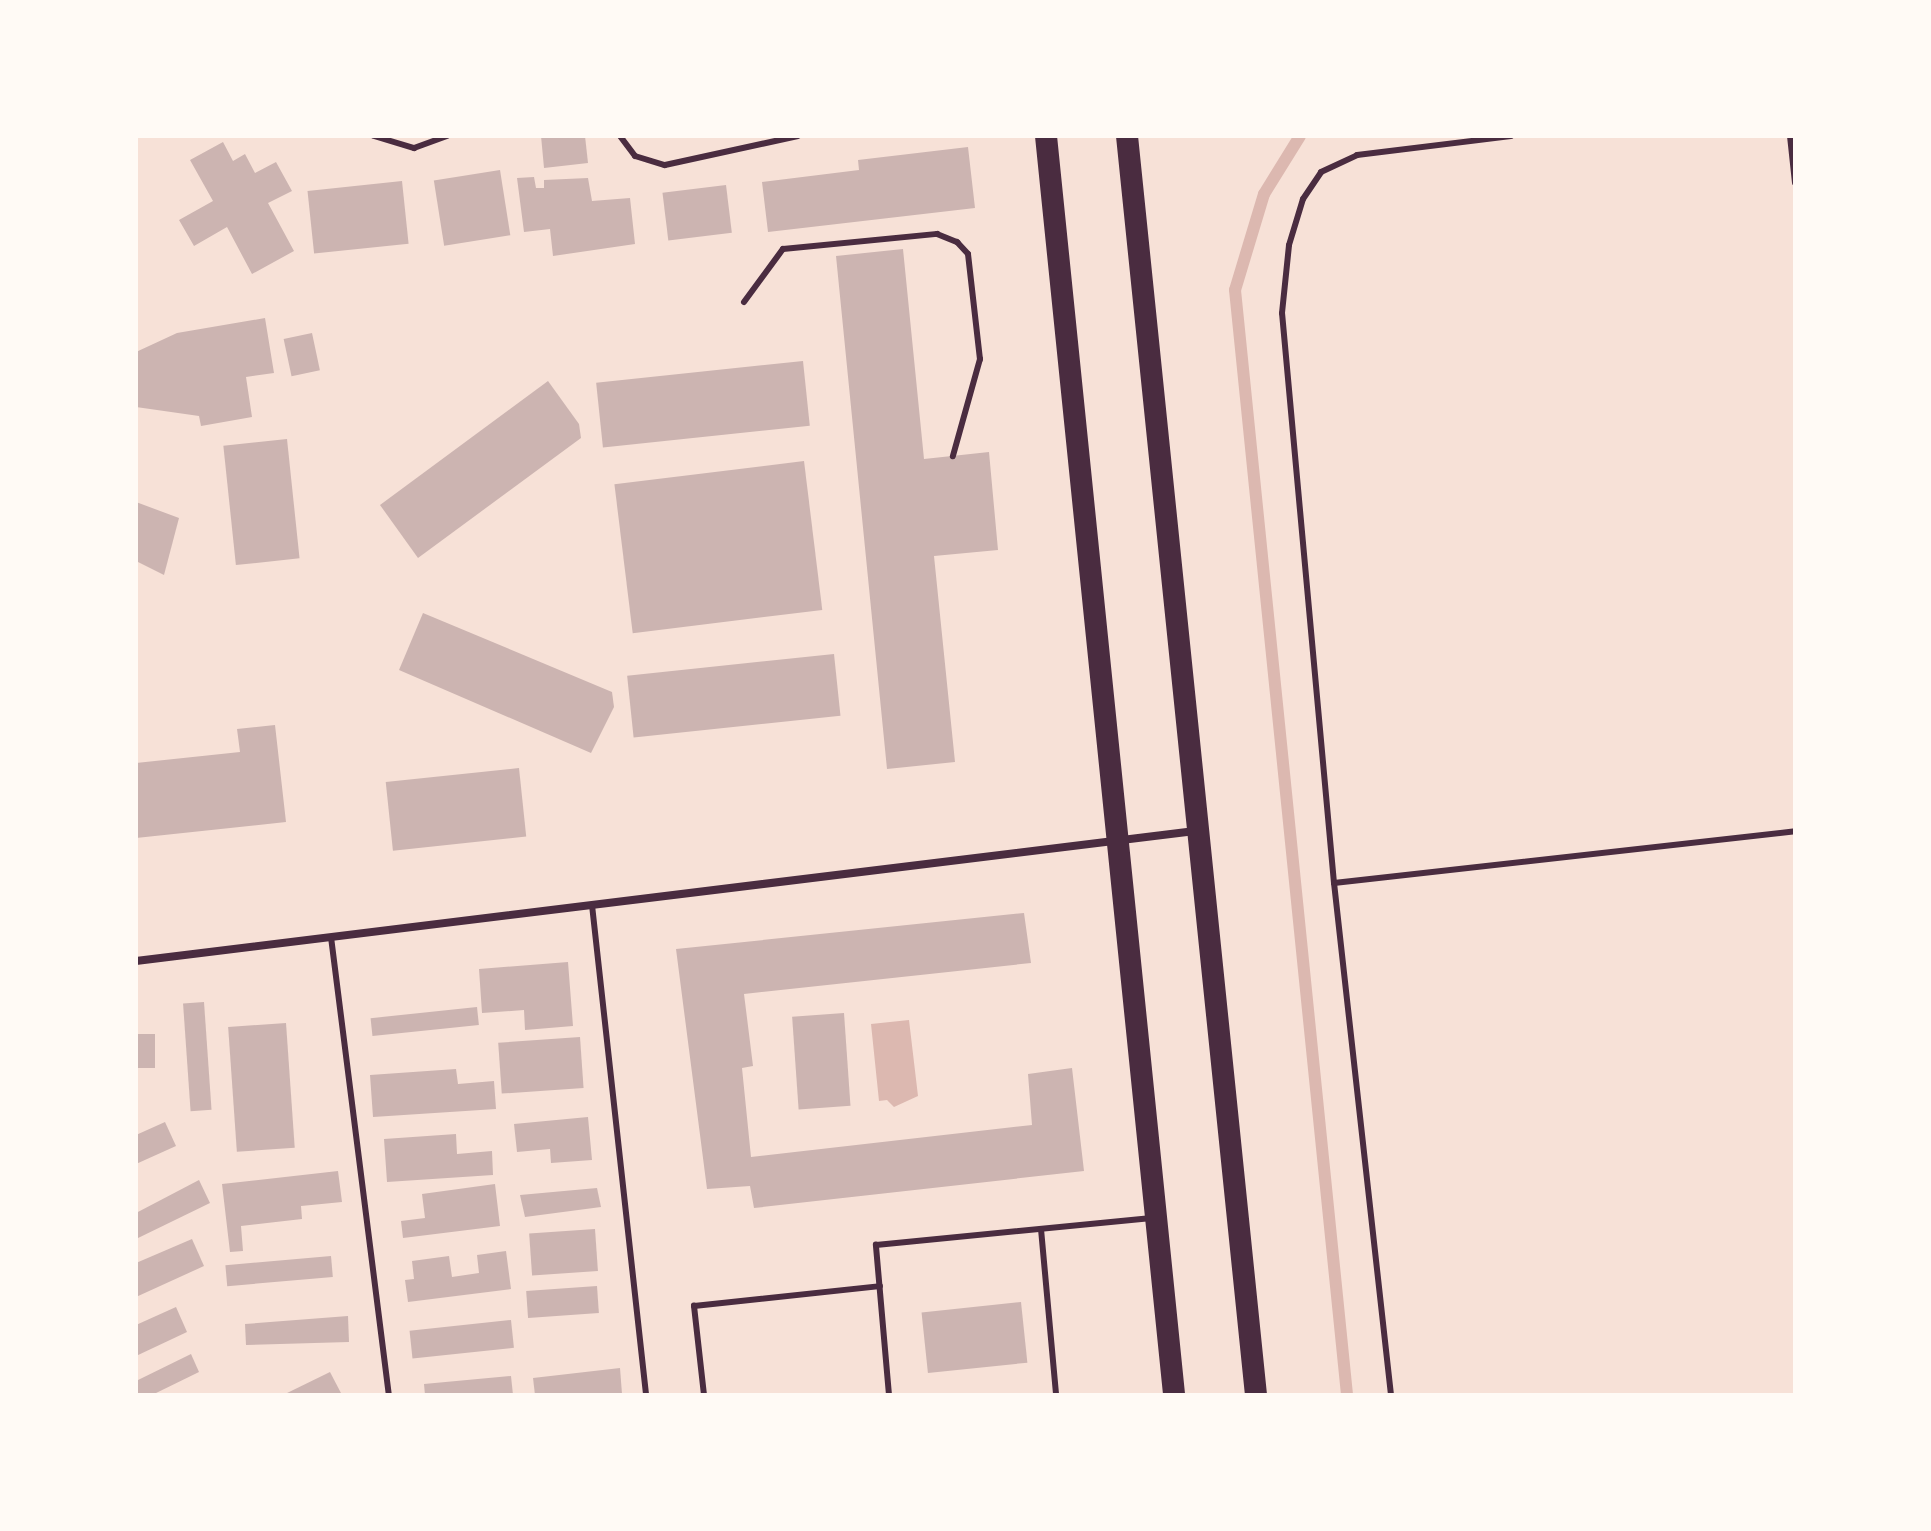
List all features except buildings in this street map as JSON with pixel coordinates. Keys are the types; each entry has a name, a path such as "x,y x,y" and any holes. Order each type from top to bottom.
{"highway":[{"path":"1046,136 1174,1395"},
{"path":"1127,136 1256,1395"}],"street":[{"path":"136,961 1198,830"}],"lane":[{"path":"374,136 414,148 447,136"},
{"path":"620,136 635,156 665,165 798,136"},
{"path":"1391,1395 1334,883 1282,313 1289,245 1303,199 1321,172 1357,155 1511,136"},
{"path":"1790,136 1795,183"},
{"path":"744,302 783,249 937,234 957,242 968,254 980,359 953,456"},
{"path":"1334,883 1795,831"},
{"path":"592,905 646,1395"},
{"path":"331,937 389,1395"},
{"path":"889,1395 876,1245 1155,1218"},
{"path":"1041,1229 1056,1395"},
{"path":"704,1395 694,1306 880,1286"}],"shaded area":[{"path":"909,1020 918,1096 894,1107 887,1100 879,1101 871,1024"}],"waterway":[{"path":"1300,136 1264,194 1235,290 1347,1395"}]}
